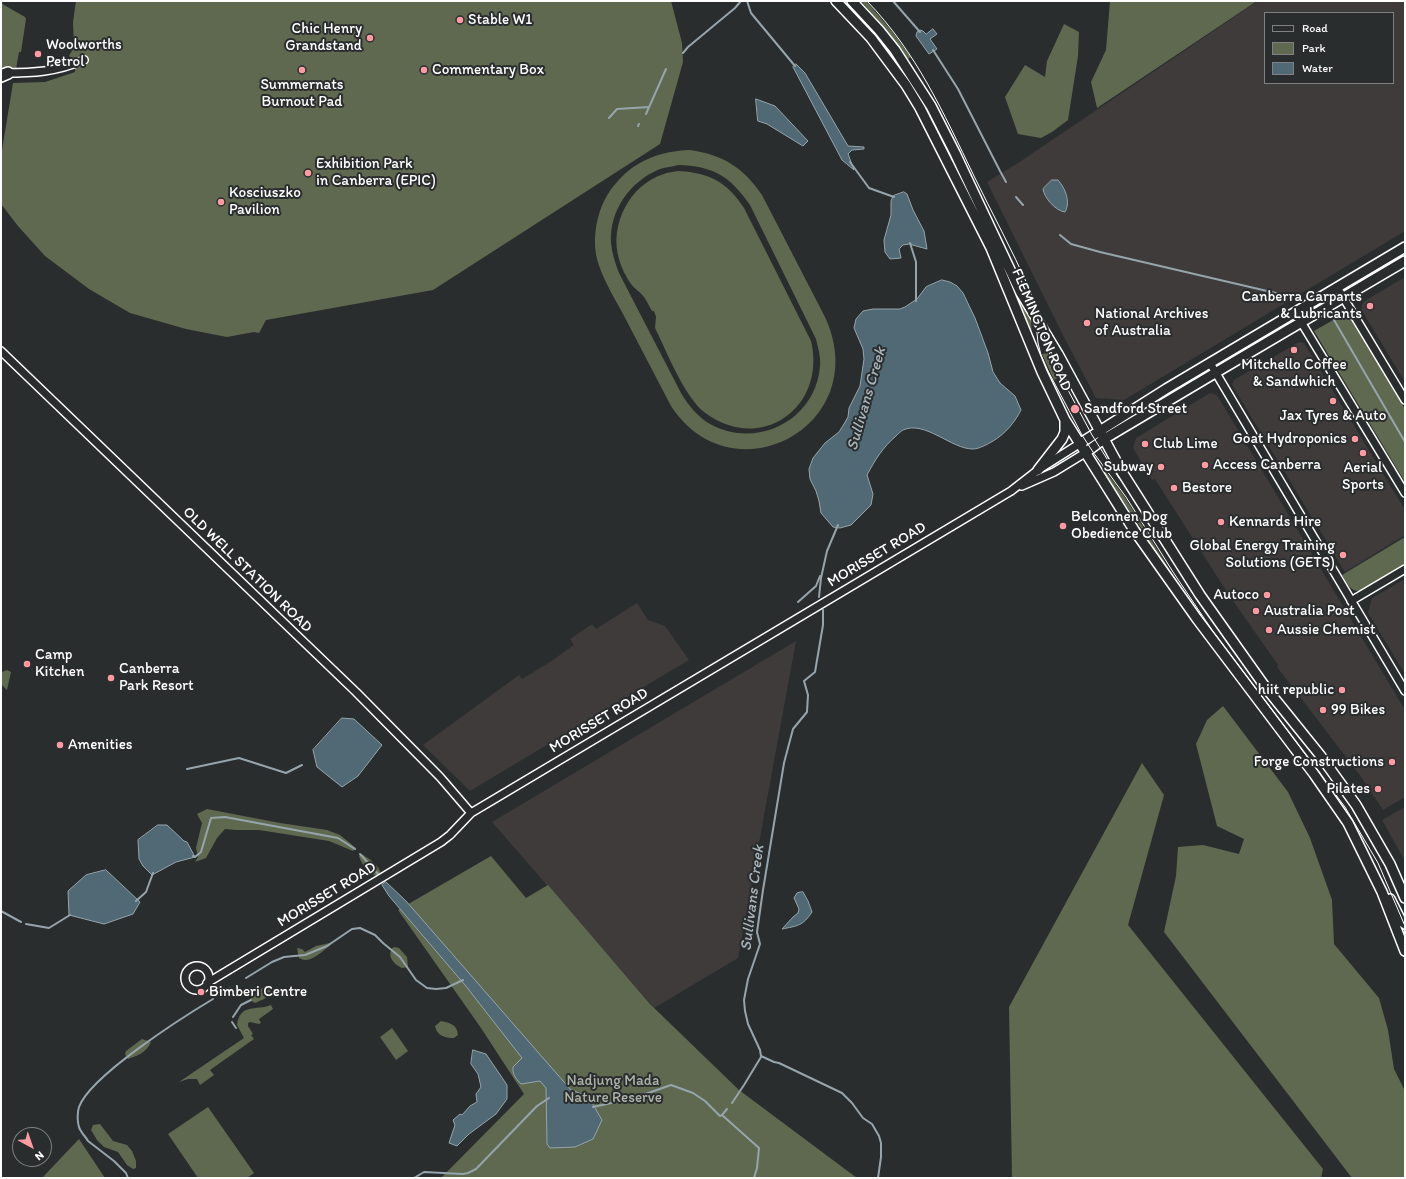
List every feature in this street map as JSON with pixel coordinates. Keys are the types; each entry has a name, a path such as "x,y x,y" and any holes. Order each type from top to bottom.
{"main road":[{"name":"FLEMINGTON ROAD","path":"836,1 871,38 906,85 920,108 992,248 1042,372 1065,420 1079,444 1134,530 1193,614 1314,774 1348,823 1382,892 1405,951"},
{"name":"FLEMINGTON ROAD","path":"852,1 880,30 895,50 930,106 955,154 1021,293 1058,354 1122,472 1200,595 1266,688 1320,754 1356,805 1390,864 1405,898"},
{"path":"1079,444 1210,363 1405,247"},
{"path":"1104,439 1405,261"},
{"path":"1038,470 1062,439 1065,432 1065,420"},
{"name":"MORISSET ROAD","path":"1085,453 1104,439"},
{"path":"1348,823 1360,841 1401,921 1405,924"}],"street":[{"path":"3,73 42,72 84,60"},
{"path":"1337,287 1405,400"},
{"path":"1295,312 1405,493"},
{"name":"OLD WELL STATION ROAD","path":"1,351 361,698 443,780 470,813"},
{"path":"1210,363 1405,691"},
{"name":"MORISSET ROAD","path":"1011,491 1038,470 1079,444"},
{"name":"MORISSET ROAD","path":"207,983 441,842 450,835 470,813 1011,491 1054,472 1085,453"},
{"path":"1351,601 1405,569"}],"shaded area":[{"path":"1258,1 1405,1 1405,231 1124,400 1096,398 987,182 1018,163"},
{"path":"1405,277 1405,382 1361,309 1363,302"},
{"path":"1299,342 1304,343 1405,510 1405,535 1345,572 1232,385 1234,380"},
{"path":"1210,393 1217,395 1405,710 1405,797 1383,810 1359,774 1277,667 1278,665 1227,592 1155,479 1152,480 1133,448 1136,438"},
{"path":"1405,579 1405,674 1368,613 1372,598"},
{"path":"637,603 648,620 665,626 689,660 470,791 423,745 519,675 522,679 574,645 570,639 592,624 596,629"},
{"path":"796,641 738,958 654,1008 492,822"},
{"path":"1405,807 1405,861 1382,820"}],"green space":[{"name":"Exhibition Park in Canberra (EPIC)","path":"76,1 671,1 682,43 683,62 660,144 433,290 266,320 259,333 254,332 227,337 186,329 130,313 89,289 45,256 18,226 1,204 1,156 13,83 45,82 75,72 74,63 69,56 74,47 73,22"},
{"path":"841,1 847,1 889,49 925,103 1033,321 1031,322 1032,339 996,250 918,96"},
{"path":"861,1 866,1 891,30 911,57 908,59 884,27"},
{"path":"1110,1 1257,1 1097,108 1091,82 1106,50"},
{"path":"1,2 26,19 21,52 19,52 16,69 1,68"},
{"path":"1064,24 1079,32 1078,56 1068,120 1041,138 1018,134 1005,97 1025,65 1045,77 1047,61"},
{"path":"690,150 702,152 722,159 740,170 755,185 762,195 825,317 835,356 831,390 815,418 790,438 760,448 728,447 697,434 671,406 608,287 597,259 595,239 598,218 605,198 617,182 624,174 641,162 669,152","holes":["678,165 711,170 720,174 743,195 750,205 816,339 820,356 820,366 816,385 808,402 796,415 781,425 764,431 746,434 728,431 710,424 701,418 687,402 619,273 614,258 611,243 611,231 618,209 631,189 649,174 660,169"]},
{"path":"679,171 700,174 717,180 738,199 744,208 811,341 813,365 809,386 799,404 784,418 767,426 747,428 725,424 704,412 697,405 676,373 655,328 656,317 654,311 652,311 644,297 631,284 620,262 617,246 617,233 620,220 632,196 652,179 666,173"},
{"path":"1347,312 1405,409 1405,482 1314,331"},
{"path":"1048,353 1059,377 1054,380 1042,354"},
{"path":"1103,468 1124,496 1179,585 1178,586 1152,548 1146,535 1101,469"},
{"path":"1405,537 1405,564 1360,591 1353,590 1349,586 1342,575"},
{"path":"7,670 11,672 7,690 1,684 2,672"},
{"path":"1223,706 1288,792 1310,838 1332,900 1334,944 1379,998 1388,1030 1394,1069 1405,1091 1405,1178 1352,1178 1164,932 1176,876 1178,847 1203,845 1239,854 1244,839 1217,826 1196,744 1207,720"},
{"path":"1142,763 1164,795 1128,925 1323,1169 1321,1178 1012,1178 1009,1007"},
{"path":"207,809 280,823 327,830 340,835 356,848 353,851 329,841 259,830 225,829 217,838 206,858 195,862 198,857 196,848 202,823 197,814"},
{"path":"362,854 379,868 381,875 378,877 366,869 359,856"},
{"name":"Nadjung Mada Nature Reserve","path":"491,856 526,898 548,885 650,1004 739,1090 857,1178 441,1178 524,1094 481,1028 398,910"},
{"path":"330,943 331,945 312,959 303,960 299,958 297,948 302,949 305,952 316,946"},
{"path":"392,948 399,948 407,957 408,967 402,968 392,960 390,954"},
{"path":"262,988 270,989 271,993 264,999 254,1003 251,997"},
{"path":"271,1005 273,1009 259,1019 261,1023 248,1023 248,1026 253,1034 251,1035 254,1039 210,1070 214,1075 200,1085 197,1079 188,1079 179,1082 244,1038 237,1025 241,1013 250,1009"},
{"path":"441,1021 455,1026 458,1035 451,1038 440,1034 435,1026"},
{"path":"392,1028 408,1051 396,1060 380,1037"},
{"path":"142,1039 151,1042 141,1053 128,1059 125,1054 126,1051"},
{"path":"208,1107 254,1173 247,1178 198,1178 168,1134"},
{"path":"100,1124 113,1141 127,1145 132,1151 136,1161 136,1168 133,1169 127,1165 118,1152 104,1147 97,1140 91,1130 93,1125"},
{"path":"79,1139 105,1178 42,1178"}],"water":[{"path":"933,29 937,34 930,39 937,49 929,54 916,36 917,32 920,30 926,34"},
{"path":"796,64 805,73 848,146 864,147 864,149 852,150 848,154 854,170 842,160 793,67"},
{"path":"756,99 775,106 808,141 803,146 767,124 758,121"},
{"path":"1052,180 1058,180 1065,191 1067,208 1065,212 1054,207 1044,193 1043,189"},
{"path":"904,192 907,194 913,210 924,231 927,249 909,244 903,245 899,249 901,258 890,259 885,252 884,240 891,215 891,201 893,196"},
{"path":"942,280 957,286 963,293 975,318 988,353 993,372 1000,383 1015,396 1021,410 1013,423 1002,435 989,444 975,449 956,445 920,429 911,428 902,430 883,449 867,475 873,494 871,505 851,525 840,528 833,527 821,513 816,491 810,479 809,469 813,458 825,443 839,432 844,424 848,417 849,408 860,386 864,359 863,349 854,328 856,319 863,311 873,309 900,309 905,307 917,299 926,287"},
{"path":"342,718 354,719 382,745 358,776 342,787 317,767 313,750"},
{"path":"158,825 167,825 187,842 195,857 176,862 152,875 143,866 139,859 138,840"},
{"path":"106,870 140,902 133,914 104,924 69,915 68,891 86,875"},
{"path":"386,882 406,901 571,1090 583,1095 593,1104 602,1120 593,1139 575,1147 550,1148 547,1144 546,1088 540,1081 521,1084 514,1074 513,1067 522,1058 465,985 389,896 382,885"},
{"path":"803,892 812,912 803,923 782,929 798,913 799,909 794,898 797,893"},
{"path":"473,1050 486,1054 507,1085 507,1099 496,1114 469,1134 457,1146 449,1143 455,1125 453,1120 460,1114 462,1115 470,1106 477,1102 476,1094 481,1087 478,1074 471,1064"}],"waterway":[{"path":"683,53 688,47 735,8 741,1"},
{"name":"Sullivans Creek","path":"747,1 751,13 795,66"},
{"path":"893,1 920,32"},
{"path":"933,50 958,89 1006,182"},
{"path":"646,114 666,69"},
{"path":"609,118 617,109 649,107"},
{"name":"Sullivans Creek","path":"850,162 869,188 894,197"},
{"path":"1016,197 1023,205"},
{"path":"1060,235 1071,244 1100,252 1289,297"},
{"name":"Sullivans Creek","path":"910,243 916,262 916,301"},
{"path":"1334,320 1405,442"},
{"name":"Sullivans Creek","path":"819,597 821,578 827,551 838,525"},
{"path":"798,602 816,586 820,576"},
{"name":"Sullivans Creek","path":"823,610 823,625 815,672 804,681 808,695 807,712 793,729 784,763 757,932 760,944 748,979 744,1000 745,1011 748,1024 760,1050 761,1056 842,1093 852,1103 863,1118 872,1124 881,1143 878,1178"},
{"path":"187,769 239,758 286,773 302,765"},
{"path":"193,856 195,857 201,852 211,818 225,817 338,838 355,849"},
{"path":"360,854 379,875"},
{"path":"136,901 146,892 153,873"},
{"path":"1,911 21,922"},
{"path":"26,924 49,928 70,915"},
{"path":"246,978 272,962 284,957 305,955 327,946 352,929 360,928 375,935 400,957 416,980 427,988 446,988 463,980"},
{"path":"215,997 230,988"},
{"path":"128,1178 126,1173 114,1161 88,1141 83,1134 78,1123 79,1107 87,1094 118,1064 160,1033 213,999"},
{"path":"233,1017 241,1005 251,1000"},
{"path":"232,1022 236,1028"},
{"path":"732,1103 761,1057"},
{"path":"593,1107 634,1098 671,1085 693,1093 705,1101 720,1116 727,1109"},
{"path":"414,1178 424,1172 463,1174 476,1169 537,1106 549,1098"},
{"path":"722,1115 759,1148 757,1168 754,1178"}],"tram line":[{"path":"867,1 885,21 915,62 940,106 1029,288 1034,303 1038,343 1041,355 1082,435 1126,497 1173,572 1212,630 1345,807 1378,863 1405,926"},
{"path":"1041,319 1046,344 1052,360 1092,435 1119,478"}],"place":[{"name":"Stable W1","path":"460,20"},
{"name":"Chic Henry Grandstand","path":"370,38"},
{"name":"Woolworths Petrol","path":"38,54"},
{"name":"Summernats Burnout Pad","path":"302,70"},
{"name":"Commentary Box","path":"424,70"},
{"name":"Exhibition Park in Canberra (EPIC)","path":"308,173"},
{"name":"Kosciuszko Pavilion","path":"221,202"},
{"name":"Canberra Carparts & Lubricants","path":"1370,306"},
{"name":"National Archives of Australia","path":"1087,323"},
{"name":"Mitchello Coffee & Sandwhich","path":"1294,350"},
{"name":"Jax Tyres & Auto","path":"1333,401"},
{"name":"Sandford Street","path":"1075,409"},
{"name":"Goat Hydroponics","path":"1355,439"},
{"name":"Club Lime","path":"1145,444"},
{"name":"Aerial Sports","path":"1363,453"},
{"name":"Access Canberra","path":"1205,465"},
{"name":"Subway","path":"1161,467"},
{"name":"Bestore","path":"1174,488"},
{"name":"Kennards Hire","path":"1221,522"},
{"name":"Belconnen Dog Obedience Club","path":"1063,526"},
{"name":"Global Energy Training Solutions (GETS)","path":"1343,555"},
{"name":"Autoco","path":"1267,595"},
{"name":"Australia Post","path":"1256,611"},
{"name":"Aussie Chemist","path":"1269,630"},
{"name":"Camp Kitchen","path":"27,664"},
{"name":"Canberra Park Resort","path":"111,678"},
{"name":"hiit republic","path":"1342,690"},
{"name":"99 Bikes","path":"1323,710"},
{"name":"Amenities","path":"60,745"},
{"name":"Forge Constructions","path":"1392,762"},
{"name":"Pilates","path":"1378,789"},
{"name":"Bimberi Centre","path":"201,992"}]}
